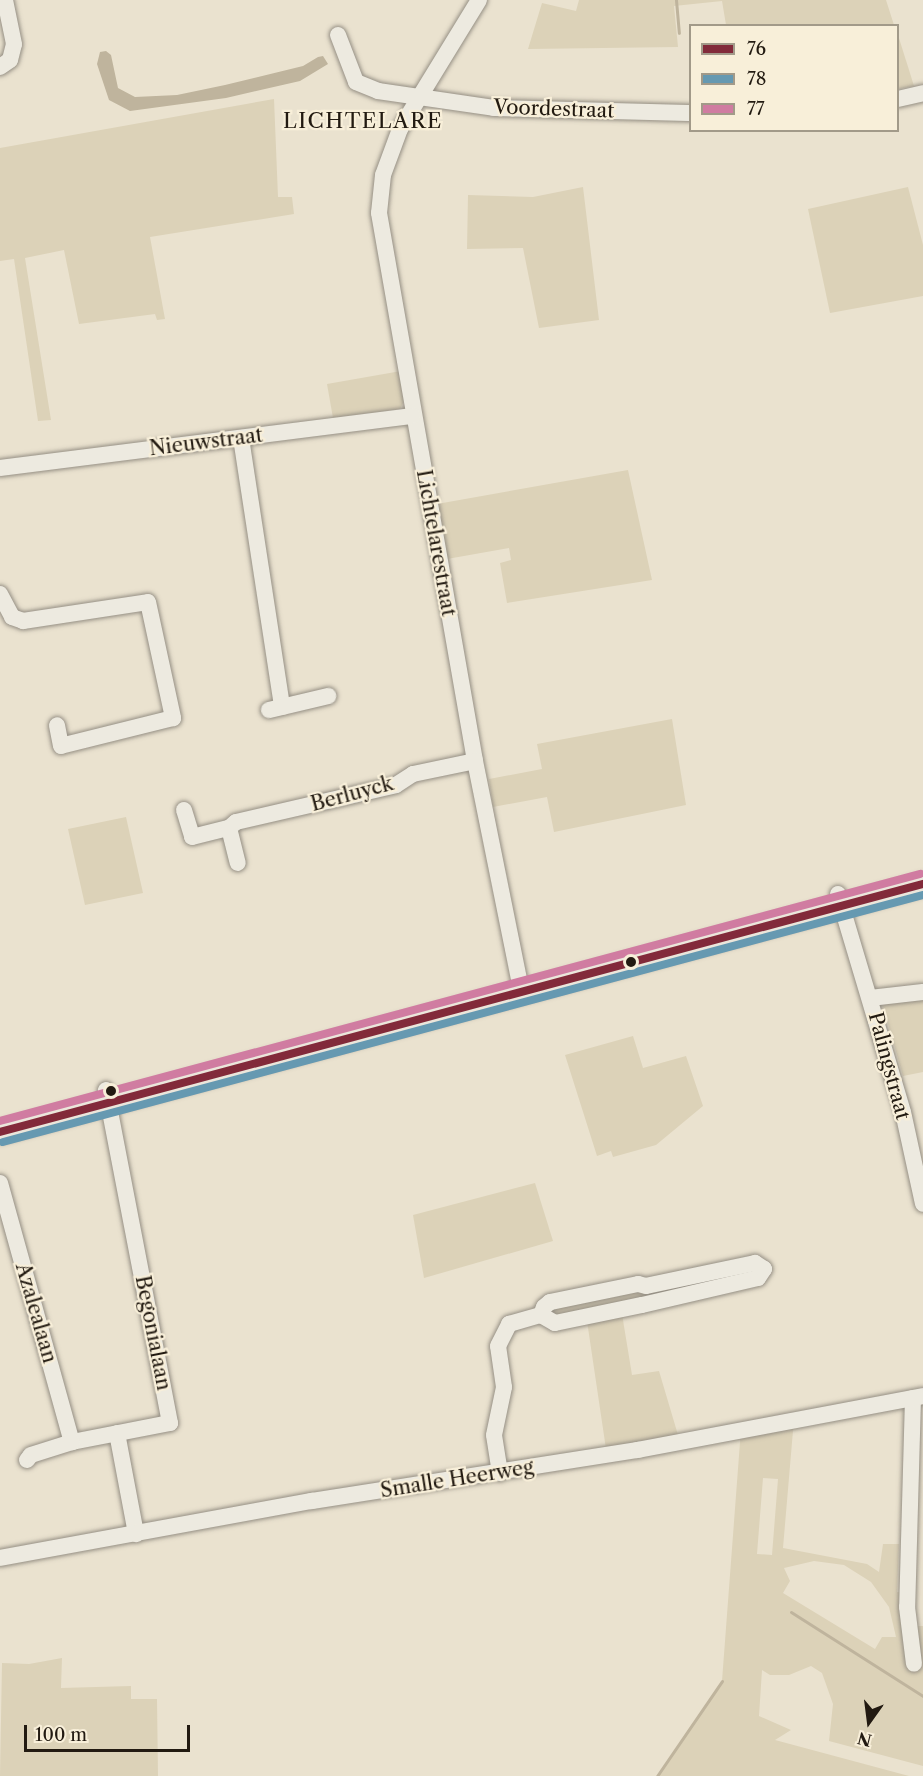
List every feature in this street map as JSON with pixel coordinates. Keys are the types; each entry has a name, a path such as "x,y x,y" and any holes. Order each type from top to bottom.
{"main road":[{"path":"0,1132 108,1097 521,988 839,900 923,872"},
{"path":"839,900 923,884"},
{"path":"0,1119 108,1097"}],"street":[{"name":"Lichtelarestraat","path":"479,0 400,129 379,193 387,267 413,417 475,761 521,988"},
{"path":"0,67 10,60 14,44 4,10"},
{"path":"338,35 356,82 378,91 418,98"},
{"path":"899,99 923,93"},
{"name":"Voordestraat","path":"418,98 494,108 689,113"},
{"name":"Nieuwstraat","path":"0,468 413,417"},
{"path":"241,438 276,709 328,696"},
{"path":"0,594 12,617 23,621 148,603 173,718 61,746 57,725"},
{"name":"Berluyck","path":"184,810 192,837 229,828 236,822 396,786 412,774 475,761"},
{"path":"229,828 238,863"},
{"name":"Palingstraat","path":"839,900 903,1112 923,1204"},
{"name":"Palingstraat","path":"870,998 923,992"},
{"name":"Begonialaan","path":"108,1097 170,1423 117,1433"},
{"name":"Azalealaan","path":"0,1183 72,1442"},
{"path":"500,1473 494,1435 504,1387 500,1335 514,1321 542,1315 555,1323 647,1293 755,1263 764,1269 758,1278 647,1293"},
{"name":"Smalle Heerweg","path":"0,1558 312,1501 500,1473 918,1397 907,1607 914,1664"},
{"path":"27,1460 31,1455 72,1442 117,1433 136,1534"}],"shaded area":[{"path":"579,0 886,0 894,24 726,24 722,1 674,6 678,47 528,49 542,3 576,11"},
{"path":"899,38 914,86 899,89"},
{"path":"106,51 111,55 118,88 135,97 177,95 225,85 303,66 323,56 328,64 300,81 226,98 130,111 109,100 97,64 100,52"},
{"path":"274,99 278,197 292,197 294,214 150,237 165,319 157,320 155,314 79,324 64,250 25,258 51,420 38,421 14,259 0,261 0,148"},
{"path":"583,187 599,320 539,328 523,248 467,249 468,195 533,197"},
{"path":"908,187 923,245 923,296 830,313 808,209"},
{"path":"401,371 404,401 400,409 333,418 327,384"},
{"path":"628,470 652,580 507,603 500,563 511,560 509,548 447,559 437,504"},
{"path":"672,719 686,805 554,832 547,797 493,807 489,779 542,769 537,744"},
{"path":"126,817 143,893 85,905 68,829"},
{"path":"923,998 923,1072 903,1076 883,1006 889,1000"},
{"path":"633,1036 643,1068 686,1056 703,1106 656,1145 613,1157 611,1151 597,1156 565,1055"},
{"path":"535,1183 553,1241 424,1278 413,1215"},
{"path":"634,1290 644,1294 645,1298 557,1320 552,1313 554,1309"},
{"path":"622,1314 632,1375 659,1371 678,1435 606,1449 587,1321"},
{"path":"794,1419 783,1548 867,1564 879,1572 883,1544 899,1544 897,1592 908,1593 914,1626 923,1626 923,1766 829,1741 833,1704 822,1673 811,1666 789,1675 770,1675 762,1670 759,1716 791,1730 775,1740 909,1776 657,1776 722,1681 741,1429","holes":["763,1478 778,1479 772,1555 757,1554","814,1561 844,1565 871,1582 889,1607 896,1637 882,1637 875,1649 783,1593 790,1581 784,1568"]},
{"path":"62,1658 61,1688 131,1686 131,1699 157,1699 158,1776 0,1776 2,1663 29,1664"}],"waterway":[{"path":"676,0 679,33"},
{"path":"791,1612 923,1696"},
{"path":"657,1776 722,1681"}],"transit line":[{"name":"77","path":"0,1121 920,874"},
{"name":"76","path":"0,1132 923,884"},
{"name":"78","path":"3,1142 923,895"}],"district":[{"name":"LICHTELARE","path":"363,121"}]}
